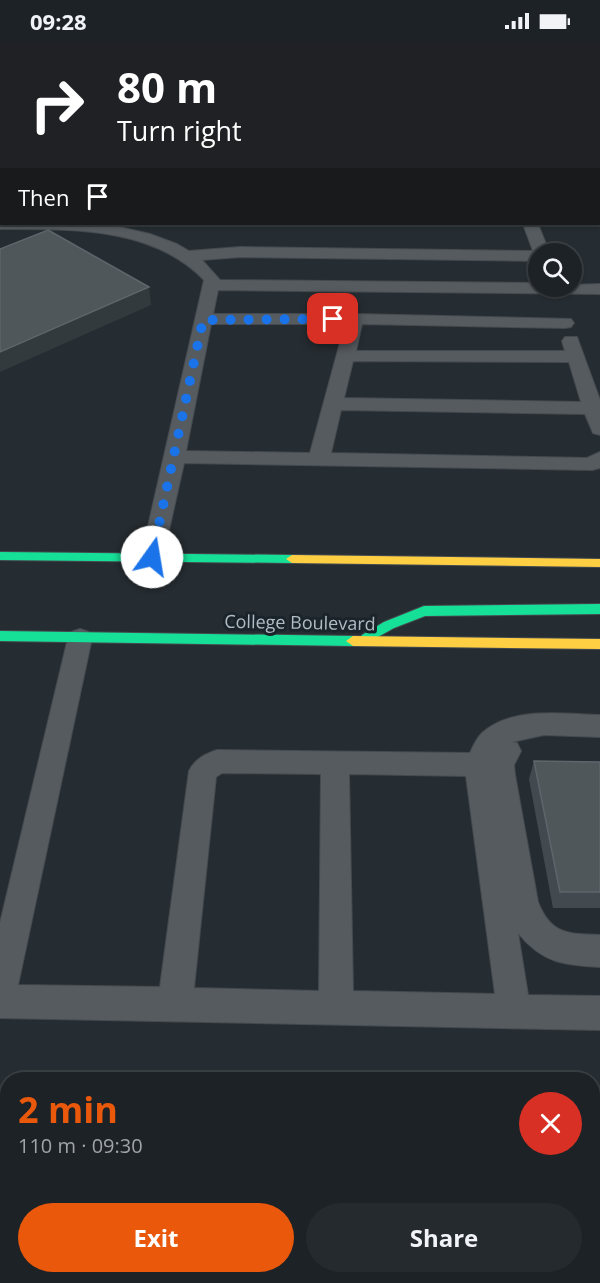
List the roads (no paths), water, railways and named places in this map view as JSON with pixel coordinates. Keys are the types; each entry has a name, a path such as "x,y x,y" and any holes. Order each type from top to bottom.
{"main road":[{"path":"0,556 600,563"},
{"path":"363,640 389,625 424,611 600,609"},
{"name":"College Boulevard","path":"0,636 600,644"}],"lane":[{"path":"78,225 114,227 174,248 202,264 212,279 152,557"},
{"path":"531,225 537,243"},
{"path":"188,256 240,252 528,255"},
{"path":"210,285 528,287"},
{"path":"582,288 600,289"},
{"path":"556,297 600,429"},
{"path":"203,320 355,319 565,323"},
{"path":"319,459 355,319"},
{"path":"344,356 576,357"},
{"path":"332,404 593,408"},
{"path":"175,457 592,464 600,458"},
{"path":"0,993 80,638"},
{"path":"514,1012 489,765 492,741 514,729 532,725 600,726"},
{"path":"175,1005 203,771 217,761 489,765 521,742 536,739 600,740"},
{"path":"335,763 336,1009"},
{"path":"489,765 522,902 530,923 543,938 563,949 600,951"},
{"path":"0,1001 600,1013"}]}
